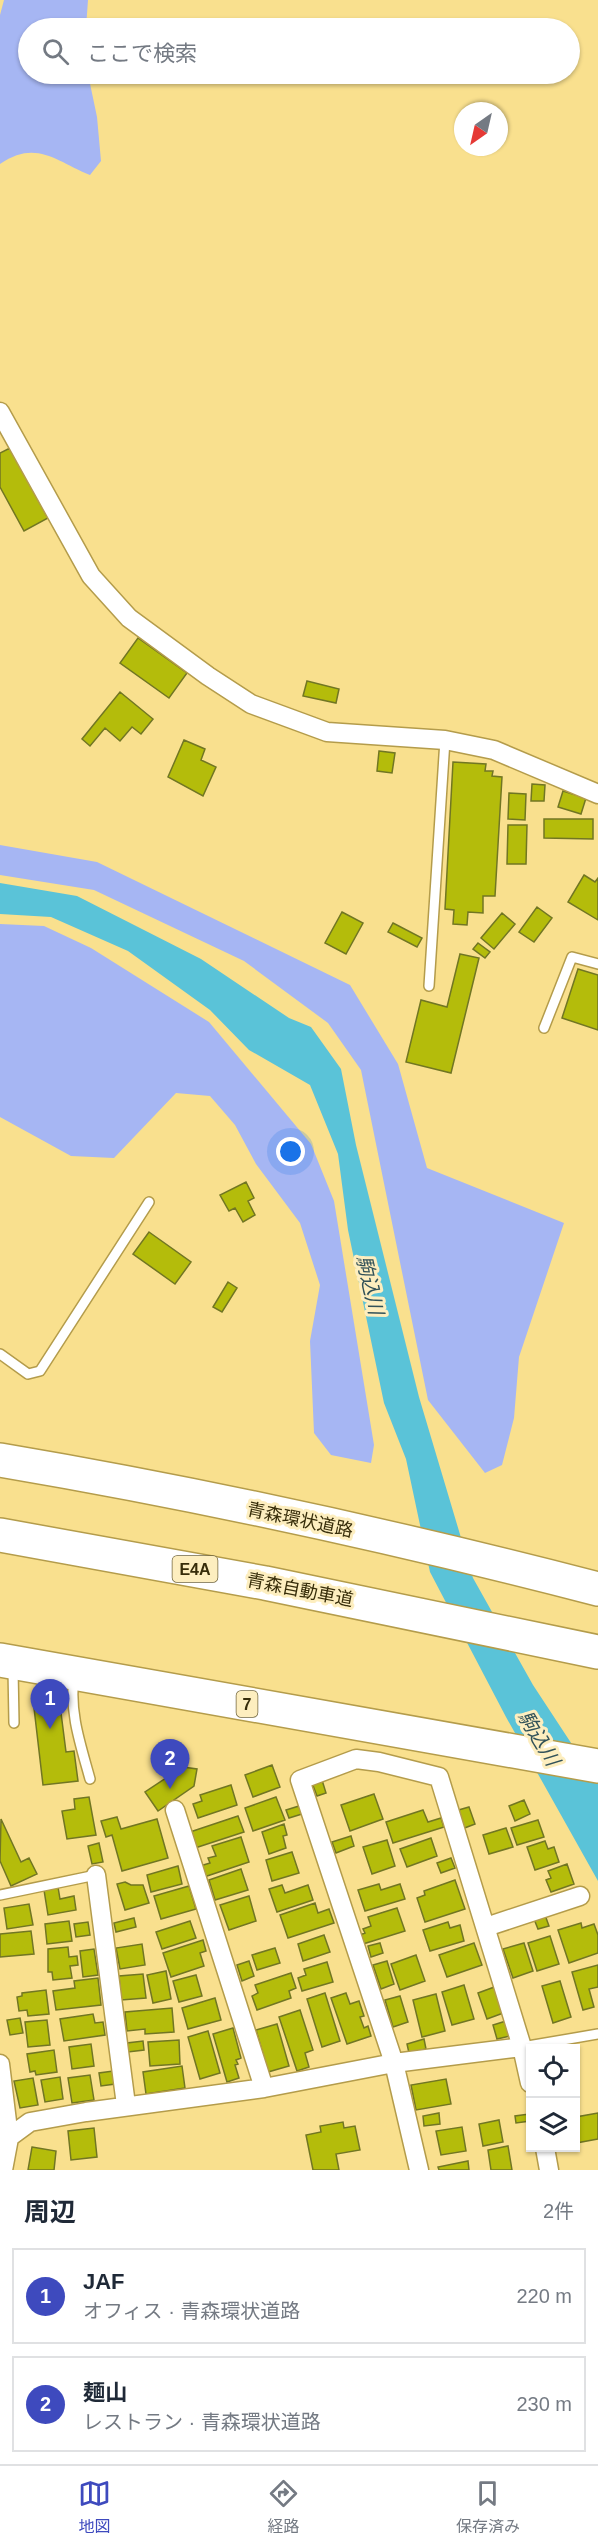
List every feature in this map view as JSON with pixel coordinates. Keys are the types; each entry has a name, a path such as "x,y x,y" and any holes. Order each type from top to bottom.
{"highway":[{"name":"青森環状道路","path":"0,1460 200,1498 388,1539 598,1589"},
{"name":"青森自動車道","path":"0,1534 390,1608 598,1652"},
{"name":"7","path":"7,1661 598,1766"}],"street":[{"path":"0,412 91,576 138,624 252,704 327,732 445,740 494,750 598,794"},
{"path":"419,2170 394,2063 300,1780 356,1759 379,1762 439,1777 526,2063"},
{"path":"175,1810 264,2088"},
{"path":"96,1875 126,2105"},
{"path":"486,1927 580,1896"},
{"path":"4,2141 30,2122 126,2105 264,2088 394,2063 522,2047"},
{"path":"0,2064 4,2141 3,2170"},
{"path":"545,2152 549,2170"}],"lane":[{"path":"429,986 445,740"},
{"path":"544,1028 572,957 598,964"},
{"path":"0,1354 28,1374 40,1371 149,1202"},
{"path":"7,1661 14,1723"},
{"path":"74,1673 72,1690 76,1725 90,1779"},
{"path":"0,1894 96,1875"},
{"path":"522,2047 598,2034"}],"shaded area":[{"path":"4,0 88,0 87,18 18,18 18,84 90,84 97,117 101,161 90,175 46,155 35,153 24,153 0,164 0,15"},
{"path":"0,845 97,862 350,985 398,1064 427,1168 564,1223 519,1357 514,1418 502,1465 485,1473 428,1400 361,1070 328,1023 244,961 94,890 0,875"},
{"path":"0,924 44,926 91,948 209,1022 311,1144 334,1201 374,1445 371,1463 331,1455 314,1433 310,1341 320,1285 300,1223 256,1164 235,1125 210,1096 176,1093 114,1158 71,1156 0,1117"}],"water":[{"name":"駒込川","path":"0,883 77,896 201,959 289,1018 311,1027 341,1069 356,1145 419,1397 473,1578 533,1685 598,1784 598,1881 506,1717 430,1572 406,1459 384,1403 348,1230 338,1154 310,1085 249,1050 210,1010 128,951 51,917 0,914"}],"building":[{"path":"10,448 48,518 24,531 0,487 0,453"},
{"path":"138,638 187,673 169,698 120,663"},
{"path":"307,681 339,689 336,703 303,696"},
{"path":"120,692 153,719 141,734 132,727 120,741 105,728 90,746 82,739"},
{"path":"184,740 205,749 201,760 216,767 203,796 168,777"},
{"path":"379,751 395,753 392,773 377,771"},
{"path":"453,762 486,764 485,771 493,771 492,776 502,777 495,896 483,896 483,913 468,912 467,925 453,924 454,910 445,909"},
{"path":"532,784 545,785 544,801 531,801"},
{"path":"563,791 586,798 581,814 558,807"},
{"path":"509,793 526,794 525,820 508,819"},
{"path":"544,819 593,819 593,839 544,838"},
{"path":"508,825 527,825 526,864 507,864"},
{"path":"584,875 595,882 598,878 598,920 568,902"},
{"path":"537,907 552,918 534,942 519,932"},
{"path":"342,912 363,923 346,954 325,943"},
{"path":"502,913 515,924 494,949 481,938"},
{"path":"393,923 422,938 417,947 388,932"},
{"path":"478,943 490,952 485,958 473,949"},
{"path":"460,954 479,958 451,1073 406,1062 421,1000 447,1007"},
{"path":"578,969 598,975 598,1030 562,1018"},
{"path":"246,1182 254,1198 248,1201 255,1215 243,1222 235,1208 229,1211 220,1195"},
{"path":"149,1232 191,1262 175,1284 133,1254"},
{"path":"228,1282 237,1288 222,1312 213,1307"},
{"path":"60,1705 66,1752 74,1751 78,1781 43,1785 34,1708"},
{"path":"168,1765 197,1769 194,1786 158,1811 145,1792 166,1778"},
{"path":"272,1765 280,1787 253,1797 245,1775"},
{"path":"322,1780 326,1793 317,1796 312,1783"},
{"path":"231,1785 237,1805 198,1818 193,1804 202,1801 200,1795"},
{"path":"374,1794 383,1819 350,1831 341,1805"},
{"path":"89,1797 96,1835 67,1839 62,1811 75,1809 74,1799"},
{"path":"276,1797 285,1820 253,1831 245,1808"},
{"path":"524,1800 530,1814 515,1821 509,1806"},
{"path":"299,1806 302,1814 289,1818 286,1810"},
{"path":"469,1807 475,1824 462,1829 455,1811"},
{"path":"423,1810 428,1822 441,1818 444,1827 393,1843 386,1822"},
{"path":"238,1816 244,1832 195,1848 190,1832"},
{"path":"117,1817 121,1829 157,1819 168,1858 122,1871 112,1835 106,1837 101,1821"},
{"path":"1,1819 21,1862 29,1858 37,1874 11,1886 0,1861"},
{"path":"538,1820 544,1837 517,1845 511,1828"},
{"path":"284,1824 287,1835 283,1836 286,1848 269,1854 262,1832"},
{"path":"506,1828 513,1847 489,1854 483,1835"},
{"path":"351,1836 354,1846 336,1853 332,1842"},
{"path":"241,1837 249,1862 204,1877 200,1866 210,1863 208,1858 216,1856 212,1846"},
{"path":"431,1838 437,1856 407,1867 400,1849"},
{"path":"387,1840 395,1866 372,1874 363,1847"},
{"path":"545,1841 548,1849 554,1847 559,1862 535,1870 527,1847"},
{"path":"99,1843 103,1862 92,1864 88,1846"},
{"path":"292,1852 299,1873 272,1881 266,1860"},
{"path":"451,1858 455,1868 441,1873 437,1863"},
{"path":"567,1864 574,1884 551,1892 546,1880 551,1878 548,1871"},
{"path":"178,1866 182,1884 151,1892 147,1875"},
{"path":"241,1869 248,1890 215,1900 209,1880"},
{"path":"455,1880 465,1909 425,1922 417,1898 425,1895 424,1891"},
{"path":"125,1882 131,1885 143,1885 149,1903 125,1910 117,1884"},
{"path":"379,1884 381,1890 400,1884 405,1899 365,1911 358,1890"},
{"path":"282,1885 285,1893 308,1885 313,1900 277,1912 269,1889"},
{"path":"189,1886 196,1909 161,1919 154,1896"},
{"path":"58,1887 60,1899 74,1896 76,1910 48,1915 44,1890"},
{"path":"249,1896 256,1921 229,1930 220,1905"},
{"path":"315,1903 318,1913 329,1909 334,1923 288,1938 280,1915"},
{"path":"29,1904 33,1925 7,1929 4,1908"},
{"path":"397,1908 405,1931 363,1944 360,1935 365,1933 363,1929 371,1926 368,1917"},
{"path":"545,1915 549,1926 538,1929 534,1919"},
{"path":"134,1918 136,1927 116,1932 114,1923"},
{"path":"69,1921 72,1941 47,1944 45,1924"},
{"path":"190,1921 196,1938 162,1949 156,1932"},
{"path":"88,1922 90,1935 76,1937 74,1924"},
{"path":"448,1922 450,1928 460,1925 464,1941 430,1951 423,1930"},
{"path":"581,1923 582,1928 594,1924 598,1935 598,1953 569,1963 558,1930"},
{"path":"31,1931 34,1954 0,1957 0,1934"},
{"path":"324,1935 330,1952 303,1961 298,1944"},
{"path":"550,1936 559,1964 537,1971 528,1943"},
{"path":"203,1940 206,1951 200,1953 204,1966 171,1977 163,1953"},
{"path":"380,1943 383,1953 371,1957 368,1946"},
{"path":"474,1943 482,1965 447,1977 439,1955"},
{"path":"524,1943 533,1971 513,1978 503,1949"},
{"path":"142,1944 145,1965 120,1969 116,1948"},
{"path":"68,1947 69,1957 77,1956 78,1965 70,1966 72,1978 53,1980 52,1972 48,1972 48,1949"},
{"path":"275,1948 280,1963 257,1970 252,1955"},
{"path":"94,1949 98,1975 83,1977 80,1951"},
{"path":"416,1955 425,1981 400,1990 391,1964"},
{"path":"249,1961 254,1976 242,1981 237,1965"},
{"path":"387,1961 394,1984 381,1989 373,1965"},
{"path":"327,1962 333,1982 302,1991 298,1978 306,1975 304,1969"},
{"path":"598,1965 598,1987 589,1989 594,2007 583,2010 572,1972"},
{"path":"166,1971 171,1999 153,2003 147,1975"},
{"path":"291,1973 296,1988 289,1991 291,1998 257,2010 252,1996 258,1993 255,1985"},
{"path":"143,1974 146,1998 121,2000 119,1976"},
{"path":"196,1975 202,1996 179,2002 173,1981"},
{"path":"98,1978 101,2005 56,2010 53,1991 75,1988 74,1981"},
{"path":"560,1981 571,2017 553,2023 542,1986"},
{"path":"464,1985 474,2019 452,2025 442,1992"},
{"path":"497,1986 506,2012 487,2019 478,1993"},
{"path":"46,1990 49,2014 28,2016 27,2010 19,2011 17,1997 22,1996 22,1993"},
{"path":"325,1993 340,2041 322,2047 307,1999"},
{"path":"346,1993 350,2004 359,2001 364,2016 360,2017 364,2028 368,2026 371,2036 347,2044 331,1998"},
{"path":"436,1994 445,2031 422,2037 413,2000"},
{"path":"400,1996 408,2022 393,2027 385,2000"},
{"path":"215,1998 221,2020 188,2029 182,2008"},
{"path":"172,2008 174,2032 145,2034 145,2029 127,2031 125,2012"},
{"path":"300,2010 313,2050 305,2053 309,2067 297,2071 279,2017"},
{"path":"93,2014 95,2023 103,2022 105,2035 64,2041 60,2019"},
{"path":"20,2018 23,2033 10,2035 7,2020"},
{"path":"47,2020 50,2045 28,2047 25,2022"},
{"path":"506,2021 510,2036 497,2039 493,2025"},
{"path":"277,2024 289,2066 268,2072 256,2030"},
{"path":"233,2028 241,2058 236,2060 238,2064 235,2065 239,2078 227,2082 213,2034"},
{"path":"208,2031 220,2073 200,2079 188,2037"},
{"path":"424,2039 426,2049 409,2053 407,2044"},
{"path":"179,2040 180,2064 150,2066 148,2042"},
{"path":"143,2041 144,2050 128,2052 127,2043"},
{"path":"91,2044 94,2066 72,2069 69,2047"},
{"path":"54,2050 57,2072 36,2075 35,2071 30,2072 27,2054"},
{"path":"182,2066 185,2088 146,2094 143,2072"},
{"path":"113,2071 115,2084 101,2086 99,2073"},
{"path":"90,2075 94,2100 72,2103 68,2078"},
{"path":"60,2077 63,2099 45,2102 41,2080"},
{"path":"33,2078 38,2105 20,2108 14,2081"},
{"path":"446,2079 451,2104 416,2110 411,2085"},
{"path":"439,2113 440,2124 424,2126 423,2116"},
{"path":"598,2113 598,2139 580,2142 580,2116"},
{"path":"526,2114 526,2122 516,2123 515,2116"},
{"path":"499,2120 503,2142 483,2146 479,2124"},
{"path":"343,2122 344,2128 355,2126 360,2150 336,2154 339,2170 313,2170 306,2135 321,2132 320,2126"},
{"path":"462,2127 466,2151 441,2155 436,2131"},
{"path":"94,2128 97,2157 71,2160 68,2131"},
{"path":"508,2146 512,2170 491,2170 488,2150"},
{"path":"32,2147 56,2151 54,2170 28,2170"},
{"path":"468,2161 469,2170 439,2170 438,2167"}],"place":[{"name":"JAF","path":"50,1729"},
{"name":"麺山","path":"170,1789"}]}
